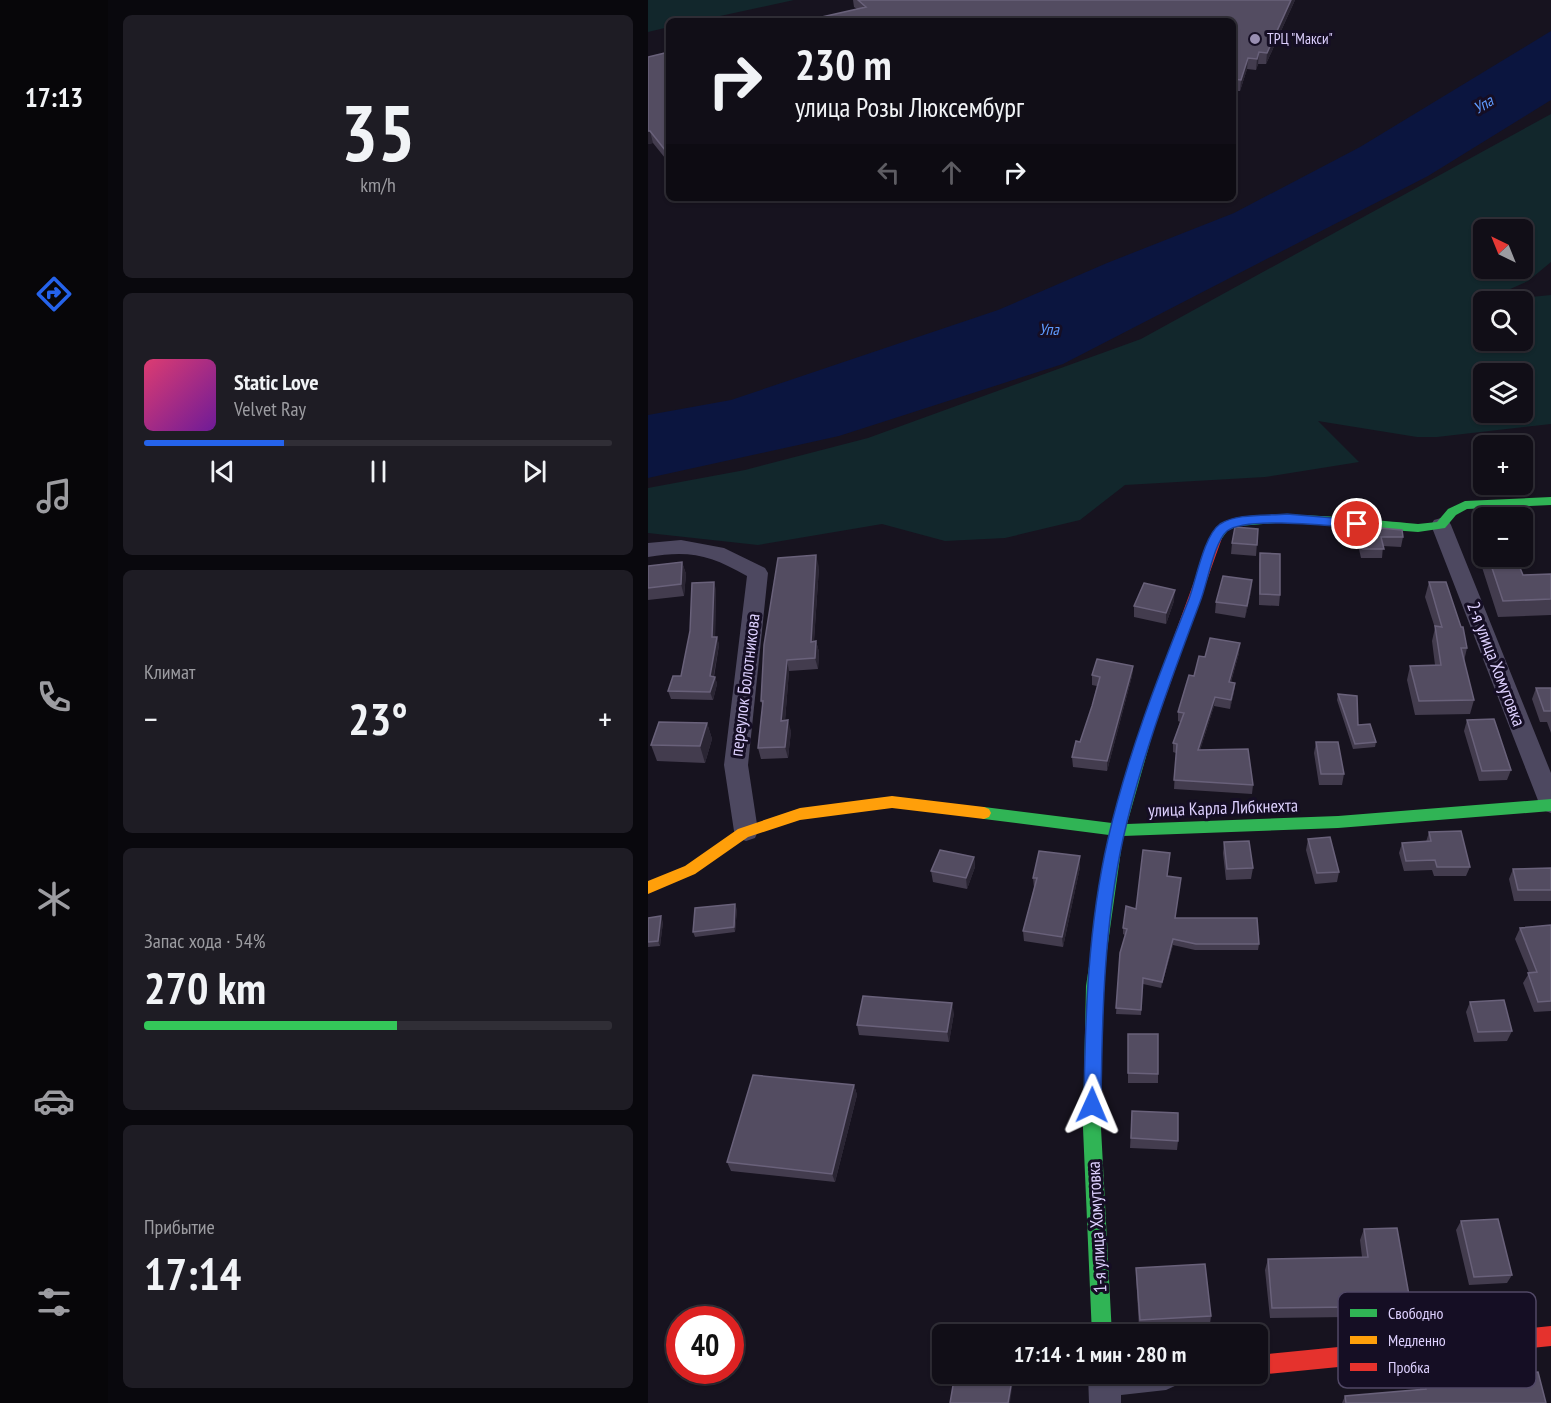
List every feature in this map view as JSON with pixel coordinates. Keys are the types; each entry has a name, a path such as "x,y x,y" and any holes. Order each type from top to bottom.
{"street":[{"path":"1441,525 1452,512 1465,505 1551,501"},
{"name":"1-я улица Хомутовка","path":"1101,1324 1092,1128 1094,986 1118,830 1155,703 1215,540 1224,527 1237,522 1287,518 1418,528 1441,525"},
{"name":"2-я улица Хомутовка","path":"1441,525 1551,804"},
{"name":"переулок Болотникова","path":"648,550 681,544 708,548 758,573 736,765 746,831"},
{"name":"улица Карла Либкнехта","path":"746,831 826,808 892,801 1118,830 1338,822 1551,804"},
{"path":"648,888 669,882 701,864 746,831"},
{"path":"1536,1337 1551,1336"},
{"path":"1268,1364 1338,1357"}],"green space":[{"path":"648,0 794,0 711,18 666,18 666,28 648,32"},
{"path":"1551,114 1551,262 1533,277 1533,219 1473,219 1473,279 1530,279 1506,291 1473,291 1473,351 1533,351 1533,297 1551,295 1551,424 1437,437 1417,437 1318,421 1359,462 1265,477 1125,485 1080,520 1005,538 945,541 882,524 758,545 648,533 648,488 745,470 868,438 1141,339"}],"water":[{"name":"Упа","path":"1551,31 1551,100 1428,176 1063,364 839,436 648,478 648,415 731,400 998,310 1107,263 1234,213 1360,147"}],"building":[{"name":"ТРЦ \"Макси\"","path":"858,0 1291,0 1267,53 1259,52 1257,59 1248,58 1241,80 1236,79 1236,18 817,18 866,7"},
{"path":"666,53 666,151 648,131 648,57"},
{"path":"1358,526 1402,530 1403,537 1381,537 1384,549 1363,549"},
{"path":"1235,527 1258,529 1257,545 1232,543"},
{"path":"1260,553 1280,554 1280,595 1260,594"},
{"path":"816,555 811,642 816,641 815,658 787,660 781,721 788,720 785,747 758,748 763,701 761,701 764,645 778,558"},
{"path":"682,562 681,584 648,588 648,566"},
{"path":"1492,567 1520,567 1523,575 1551,574 1551,599 1503,601"},
{"path":"1223,576 1252,580 1247,606 1216,602"},
{"path":"714,582 712,637 717,637 710,676 715,677 710,692 668,691 673,676 681,676 690,631 692,583"},
{"path":"1429,582 1446,582 1461,627 1463,627 1467,648 1461,648 1474,700 1419,701 1410,666 1441,665 1435,626 1442,627"},
{"path":"1144,583 1175,590 1166,613 1134,606"},
{"path":"1210,638 1240,643 1229,682 1235,683 1231,700 1215,697 1198,750 1248,749 1253,785 1174,780 1177,744 1173,743 1184,713 1178,712 1189,675 1194,676 1199,656 1205,657"},
{"path":"1097,659 1133,666 1107,761 1072,757 1076,741 1080,742 1100,677 1092,675"},
{"path":"1536,688 1551,688 1551,711 1544,711"},
{"path":"1338,694 1357,696 1358,725 1370,724 1376,742 1355,744"},
{"path":"1494,719 1511,770 1482,771 1467,720"},
{"path":"659,722 707,723 700,746 651,745"},
{"path":"1316,742 1338,742 1344,774 1321,774"},
{"path":"1461,831 1470,867 1437,867 1435,860 1406,861 1402,843 1431,841 1429,832"},
{"path":"1330,837 1339,872 1317,873 1308,839"},
{"path":"1249,841 1253,868 1227,869 1224,842"},
{"path":"940,850 974,857 966,878 931,871"},
{"path":"1143,850 1170,853 1167,876 1181,878 1175,918 1257,918 1259,944 1196,944 1173,939 1162,982 1143,978 1141,1010 1116,1008 1120,953 1127,929 1123,928 1126,906 1136,909"},
{"path":"1039,851 1080,856 1062,937 1023,931 1037,878 1033,878"},
{"path":"1551,868 1551,890 1518,890 1513,869"},
{"path":"735,904 734,927 693,932 695,908"},
{"path":"661,916 658,941 648,942 648,918"},
{"path":"1551,925 1551,1001 1538,1002 1528,973 1537,972 1520,928"},
{"path":"863,996 952,1003 947,1032 857,1025"},
{"path":"1504,1000 1512,1031 1478,1032 1470,1002"},
{"path":"1128,1034 1158,1034 1158,1074 1128,1073"},
{"path":"753,1075 854,1085 832,1174 727,1162"},
{"path":"1132,1111 1178,1113 1178,1141 1131,1138"},
{"path":"1498,1219 1512,1275 1474,1277 1461,1221"},
{"path":"1397,1228 1408,1292 1338,1292 1338,1307 1272,1308 1268,1259 1368,1257 1364,1229"},
{"path":"1205,1264 1211,1316 1140,1320 1136,1268"},
{"path":"1536,1372 1538,1372 1546,1403 1346,1403 1345,1396 1426,1388 1536,1388"},
{"path":"953,1384 1011,1384 1008,1403 950,1403"}],"traffic: fast":[{"path":"1216,538 1224,527 1237,522 1287,518 1418,528 1441,525 1452,512 1465,505 1551,501"},
{"path":"1101,1324 1092,1128 1094,986 1115,839 1146,732"},
{"path":"984,813 1118,830 1338,822 1551,805"}],"traffic: slow":[{"path":"648,888 690,870 743,833 800,814 892,802 984,813"}],"traffic: jam":[{"path":"1146,732 1216,538"},
{"path":"1536,1337 1551,1336"},
{"path":"1268,1364 1338,1357"}],"place":[{"name":"ТРЦ \"Макси\"","path":"1255,39"}],"route":[{"path":"1092,1105 1094,986 1115,840 1155,703 1215,540 1224,527 1237,522 1287,518 1357,524"}]}
